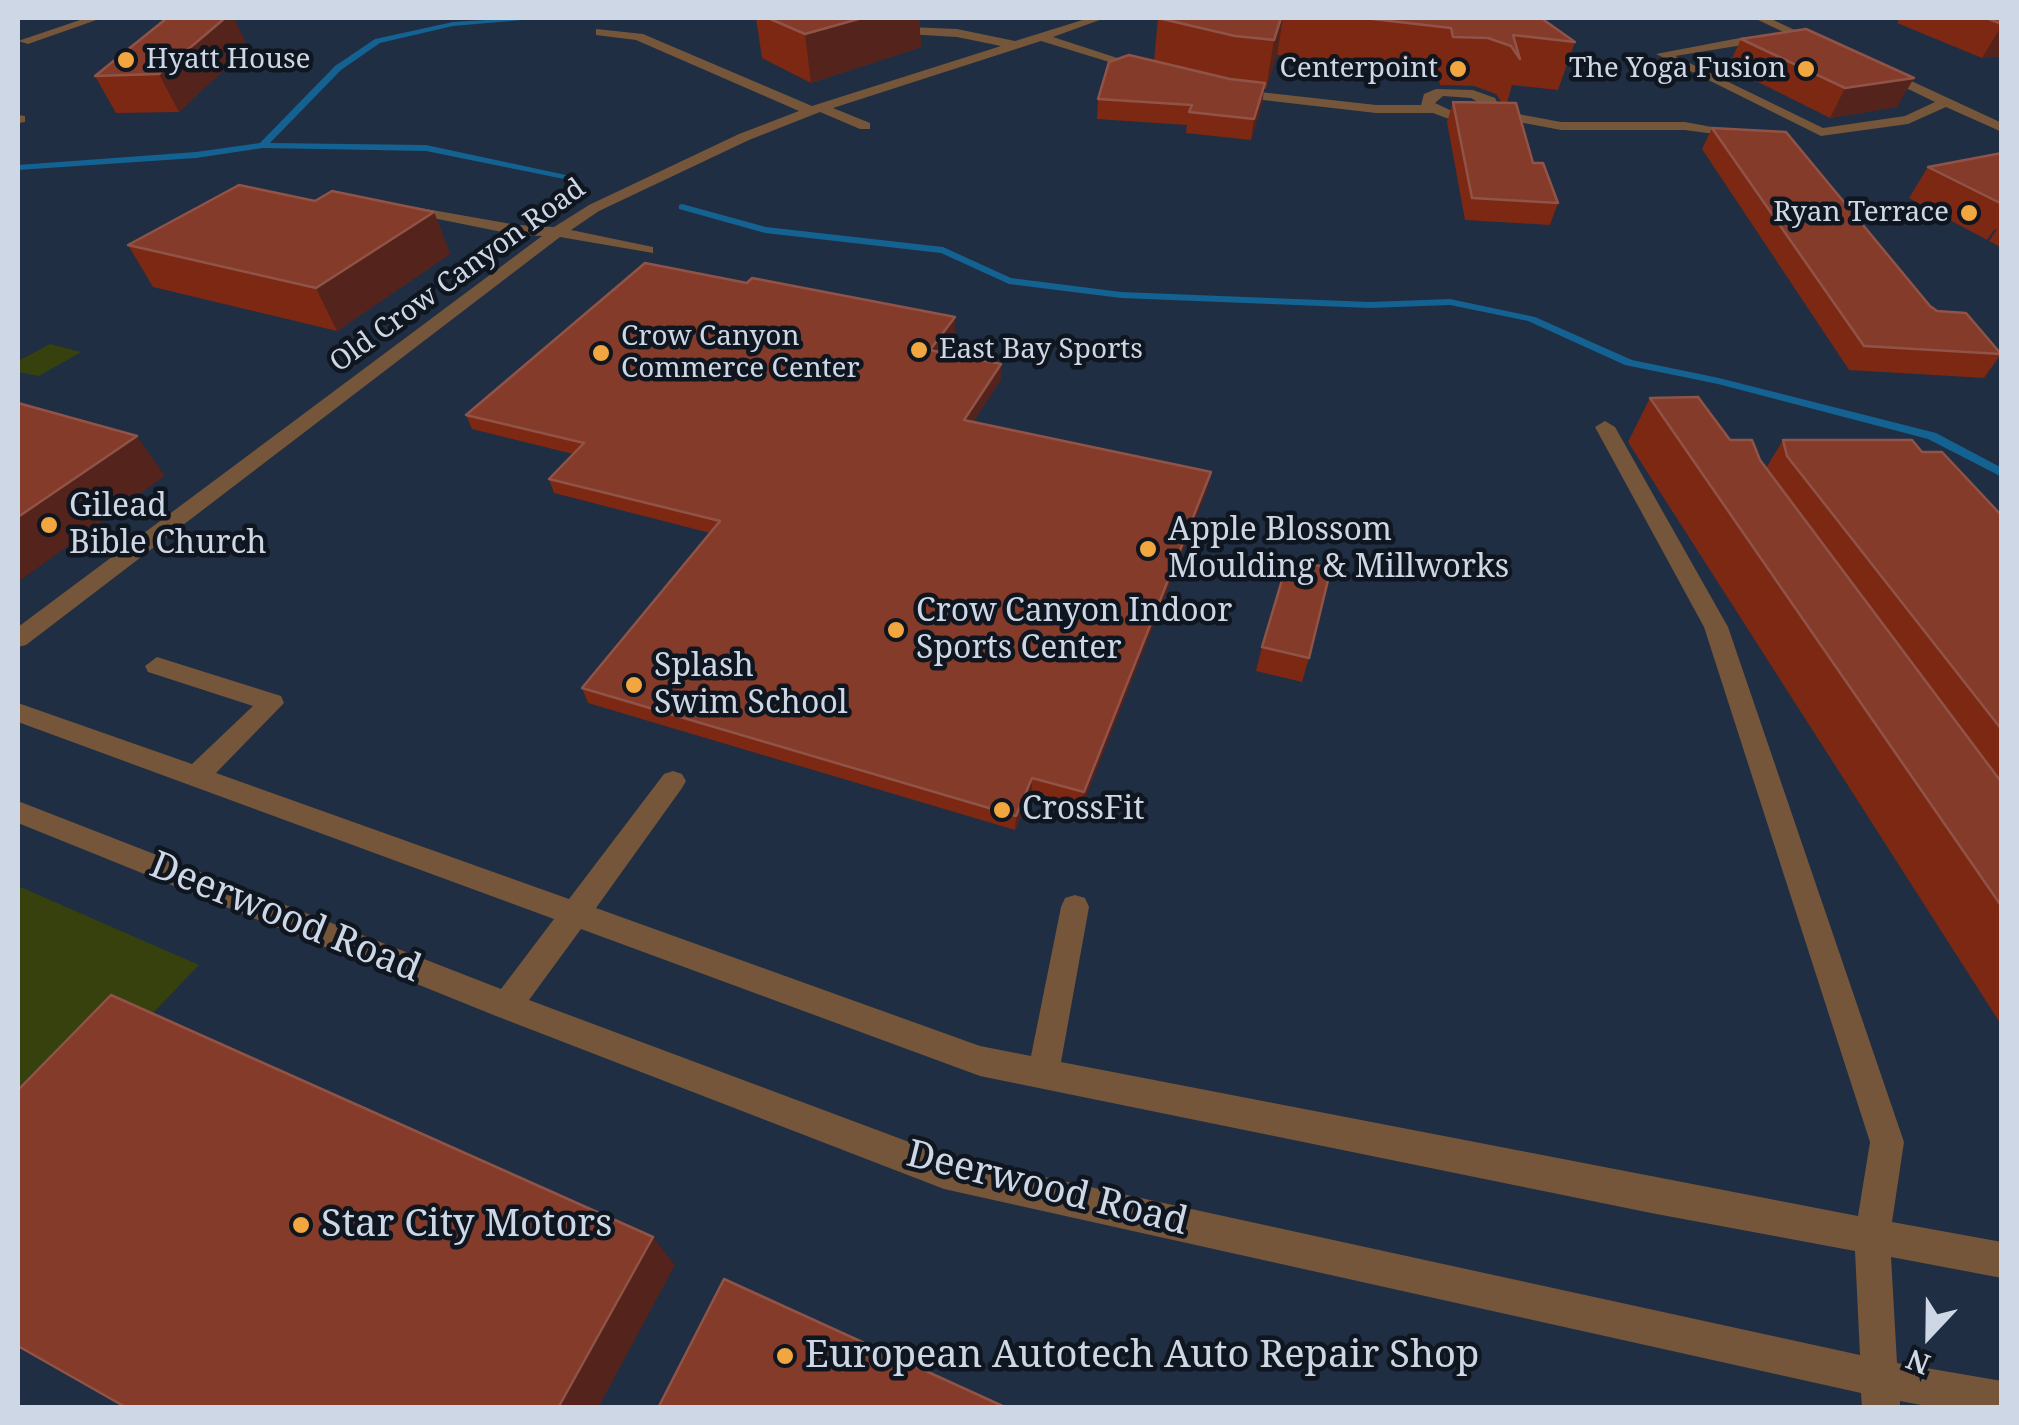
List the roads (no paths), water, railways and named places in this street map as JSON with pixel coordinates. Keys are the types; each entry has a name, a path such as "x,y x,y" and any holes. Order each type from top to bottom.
{"street":[{"path":"24,41 96,18"},
{"name":"Old Crow Canyon Road","path":"18,640 557,232 611,200 744,137 816,110 1099,18"},
{"path":"1680,18 1690,18"},
{"path":"1760,18 1828,48"},
{"path":"872,31 904,28 1016,45"},
{"path":"600,32 639,37 816,110 865,126"},
{"path":"1042,37 1105,61 1158,74"},
{"path":"1745,41 1662,54 1821,132 1908,120 1948,101"},
{"path":"1862,63 2002,128"},
{"path":"1210,88 1376,109 1432,109 1459,118 1493,113 1561,126 1685,126 1738,133"},
{"path":"1432,109 1429,97 1452,91 1490,101 1496,109 1493,113"},
{"path":"382,203 646,250"},
{"path":"1605,427 1716,628 1886,1142 1872,1236 1880,1393"},
{"path":"157,666 272,703 195,777"},
{"path":"18,712 980,1061 2002,1260"},
{"path":"507,1006 673,782"},
{"name":"Deerwood Road","path":"18,812 507,1006 944,1172 1674,1330 1880,1393 2002,1400"},
{"path":"1043,1073 1075,907"}],"waterway":[{"path":"263,145 338,68 378,41 453,24 543,18"},
{"path":"18,168 196,155 263,145"},
{"path":"263,145 426,148 566,178"},
{"path":"682,207 765,230 943,250 1009,281 1121,295 1370,305 1450,302 1531,319 1629,363 1719,381 1932,436 2002,473"}],"place":[{"name":"Hyatt House","path":"126,60"},
{"name":"Centerpoint","path":"1458,69"},
{"name":"The Yoga Fusion","path":"1806,69"},
{"name":"Ryan Terrace","path":"1969,213"},
{"name":"East Bay Sports","path":"919,350"},
{"name":"Crow Canyon Commerce Center","path":"601,353"},
{"name":"Gilead Bible Church","path":"49,525"},
{"name":"Apple Blossom Moulding & Millworks","path":"1148,549"},
{"name":"Crow Canyon Indoor Sports Center","path":"896,630"},
{"name":"Splash Swim School","path":"634,685"},
{"name":"CrossFit","path":"1002,810"},
{"name":"Star City Motors","path":"301,1225"},
{"name":"European Autotech Auto Repair Shop","path":"785,1356"}]}
